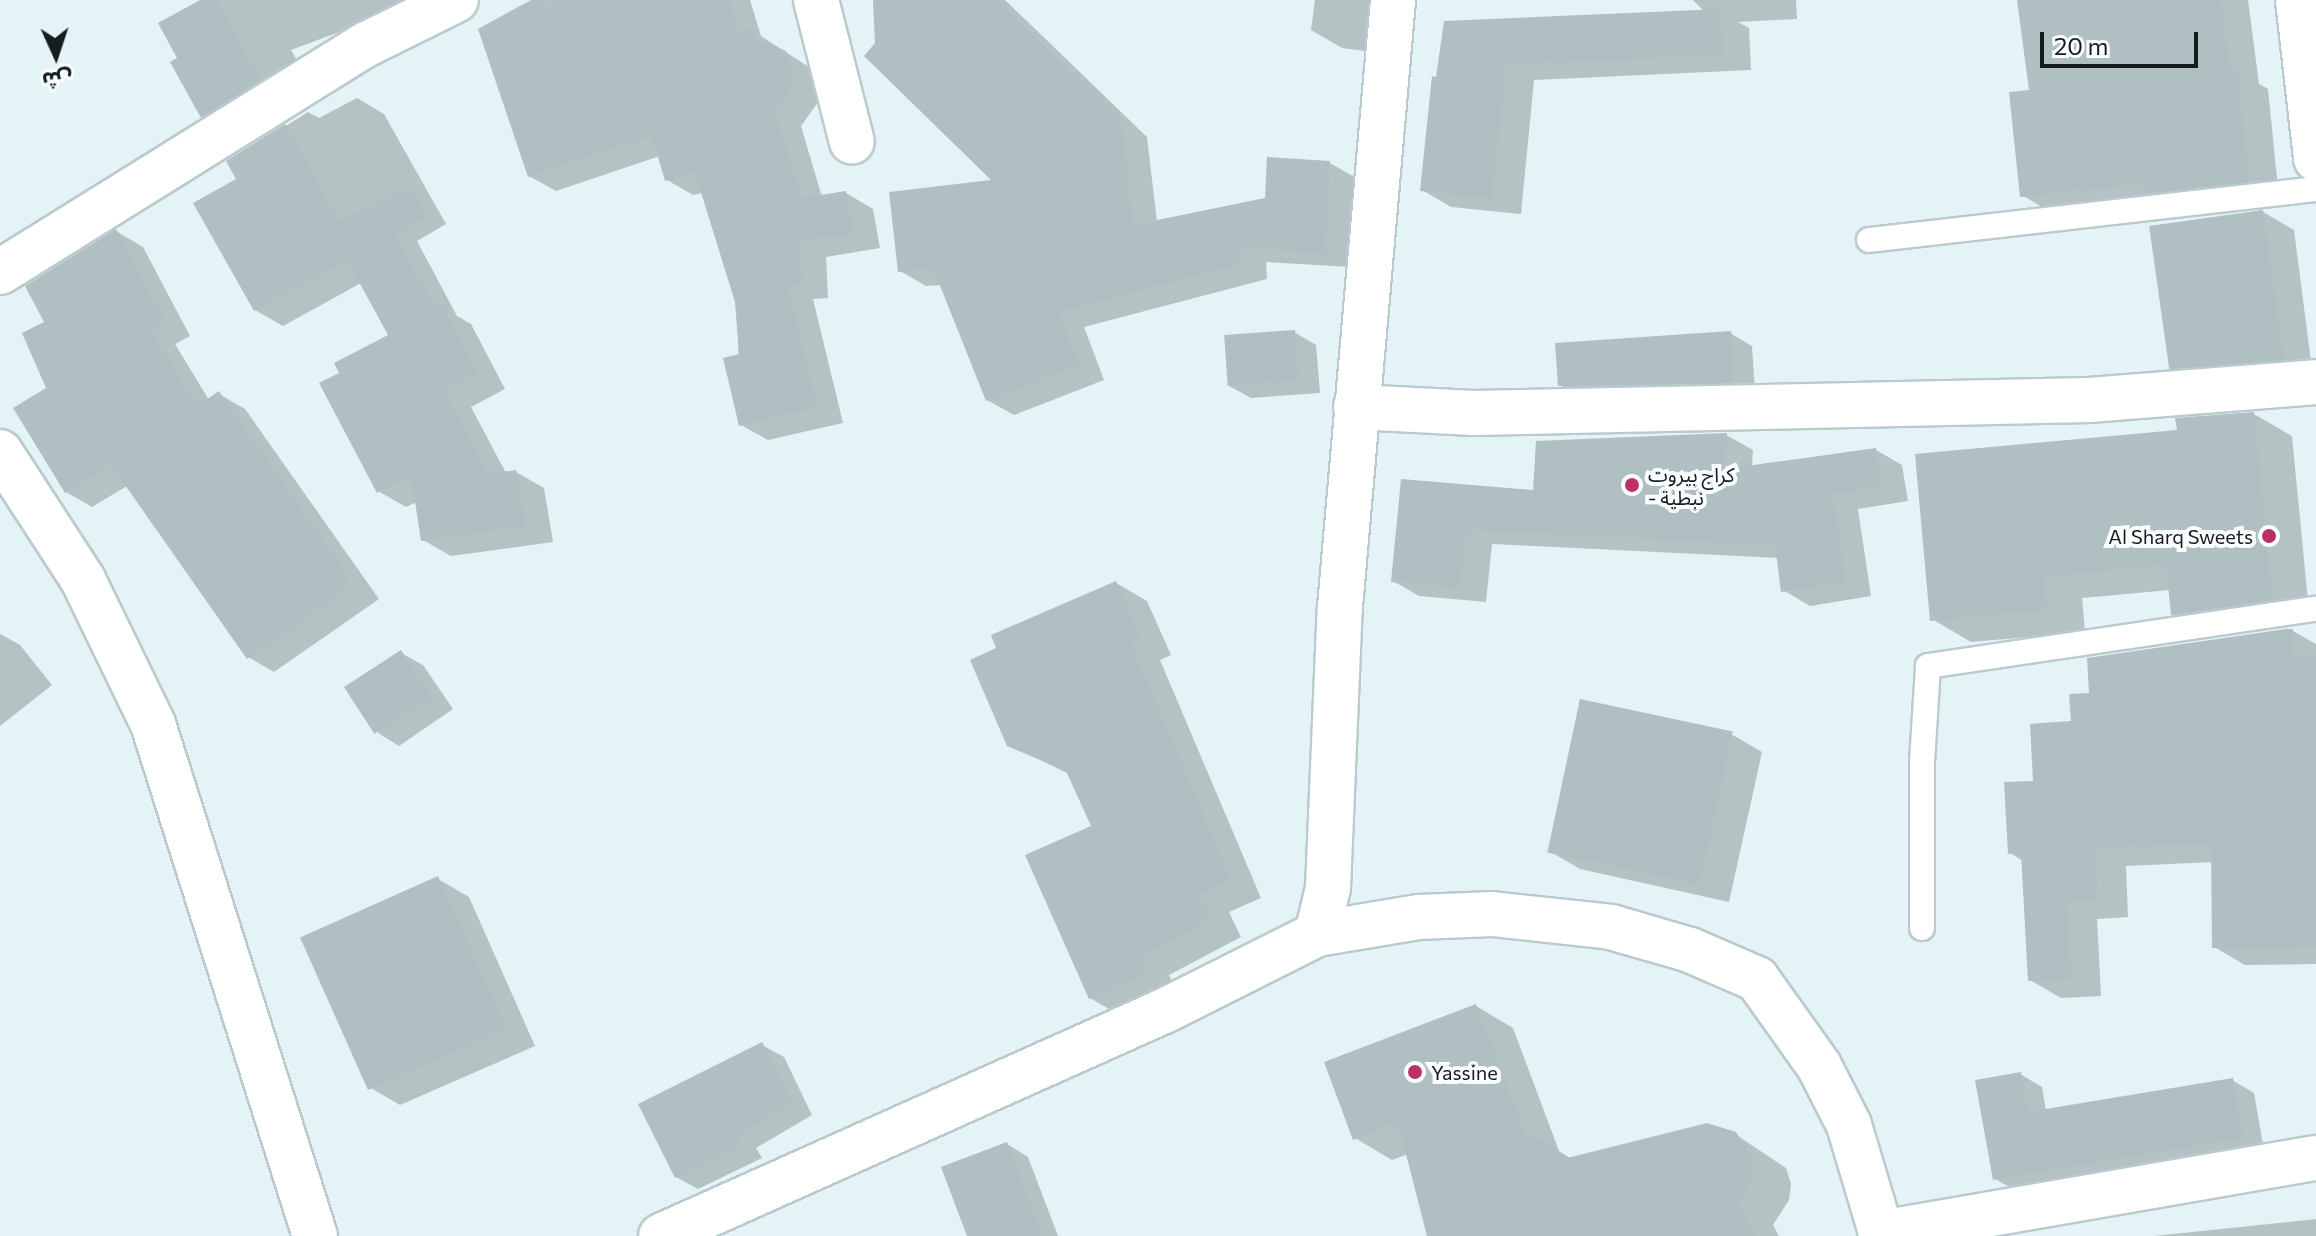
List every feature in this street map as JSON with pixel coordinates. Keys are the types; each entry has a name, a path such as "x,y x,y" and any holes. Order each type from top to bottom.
{"street":[{"path":"0,272 367,44 456,0"},
{"path":"816,0 852,142"},
{"path":"1317,934 1328,888 1356,407 1393,0"},
{"path":"2298,0 2316,159"},
{"path":"1356,407 1474,413 2089,400 2316,382"},
{"path":"0,452 83,580 153,724 315,1236"},
{"path":"661,1236 1166,1010 1317,934 1419,917 1492,914 1611,927 1690,950 1757,979 1819,1066 1849,1125 1882,1234 2316,1158"}],"lane":[{"path":"1869,240 2316,189"},
{"path":"1922,928 1922,762 1928,666 2316,609"}],"building":[{"path":"200,0 216,0 261,81 201,118 170,62 177,58 158,23"},
{"path":"531,0 543,0 545,7 562,0 729,0 739,32 752,28 755,39 786,51 795,82 775,110 801,198 846,191 854,234 800,242 803,284 788,285 817,408 739,426 723,358 739,354 735,302 695,173 665,181 652,136 528,177 478,29"},
{"path":"873,0 997,0 1121,120 1133,225 1265,198 1267,157 1330,161 1325,253 1240,248 1241,265 1059,312 1079,365 986,401 933,268 898,272 889,192 991,180 864,56 875,43"},
{"path":"2017,0 2221,0 2230,71 2238,70 2249,182 2145,193 2144,184 2020,197 2009,92 2029,90"},
{"path":"1721,9 1723,55 1506,65 1492,199 1420,191 1432,76 1436,77 1444,21"},
{"path":"285,124 339,221 412,187 427,217 395,234 436,309 443,306 478,373 444,391 488,474 516,470 526,526 421,541 411,475 377,493 319,383 339,373 334,363 388,335 347,260 254,311 193,203 236,179 226,161"},
{"path":"2263,210 2284,360 2170,376 2149,226"},
{"path":"116,229 165,321 150,329 197,406 219,391 346,573 346,589 247,659 111,465 65,493 13,408 46,388 22,333 44,322 25,286"},
{"path":"1295,330 1299,381 1228,386 1224,335"},
{"path":"1731,331 1734,379 1729,383 1558,386 1555,343"},
{"path":"2254,412 2272,600 2171,615 2166,565 2044,577 2047,610 1930,621 1915,454 2177,430 2175,418"},
{"path":"1727,433 1725,469 1876,448 1882,487 1832,494 1846,582 1781,592 1775,545 1466,530 1460,588 1391,582 1401,479 1533,490 1536,441"},
{"path":"1116,581 1140,637 1130,642 1231,880 1199,894 1211,919 1139,957 1146,973 1089,999 1025,855 1091,826 1066,771 1007,746 970,660 996,648 991,635"},
{"path":"2293,629 2293,655 2316,655 2316,947 2212,948 2211,843 2095,849 2098,900 2067,902 2071,979 2028,981 2021,853 2008,854 2004,782 2033,781 2030,724 2071,721 2069,694 2089,693 2087,658"},
{"path":"401,650 431,697 374,734 344,687"},
{"path":"1580,699 1733,731 1700,885 1547,853"},
{"path":"438,876 506,1029 368,1090 300,937"},
{"path":"1476,1004 1525,1134 1548,1143 1567,1158 1707,1123 1736,1132 1754,1161 1752,1179 1737,1203 1755,1236 1427,1236 1398,1123 1353,1140 1324,1062"},
{"path":"762,1042 792,1102 736,1135 741,1146 675,1178 638,1104"},
{"path":"2021,1072 2028,1112 2233,1078 2243,1138 1993,1180 1975,1080"},
{"path":"1007,1142 1042,1236 967,1236 941,1167"}],"place":[{"name":"كراج بيروت - نبطية","path":"1632,485"},
{"name":"Al Sharq Sweets","path":"2269,536"},
{"name":"Yassine","path":"1415,1072"}]}
